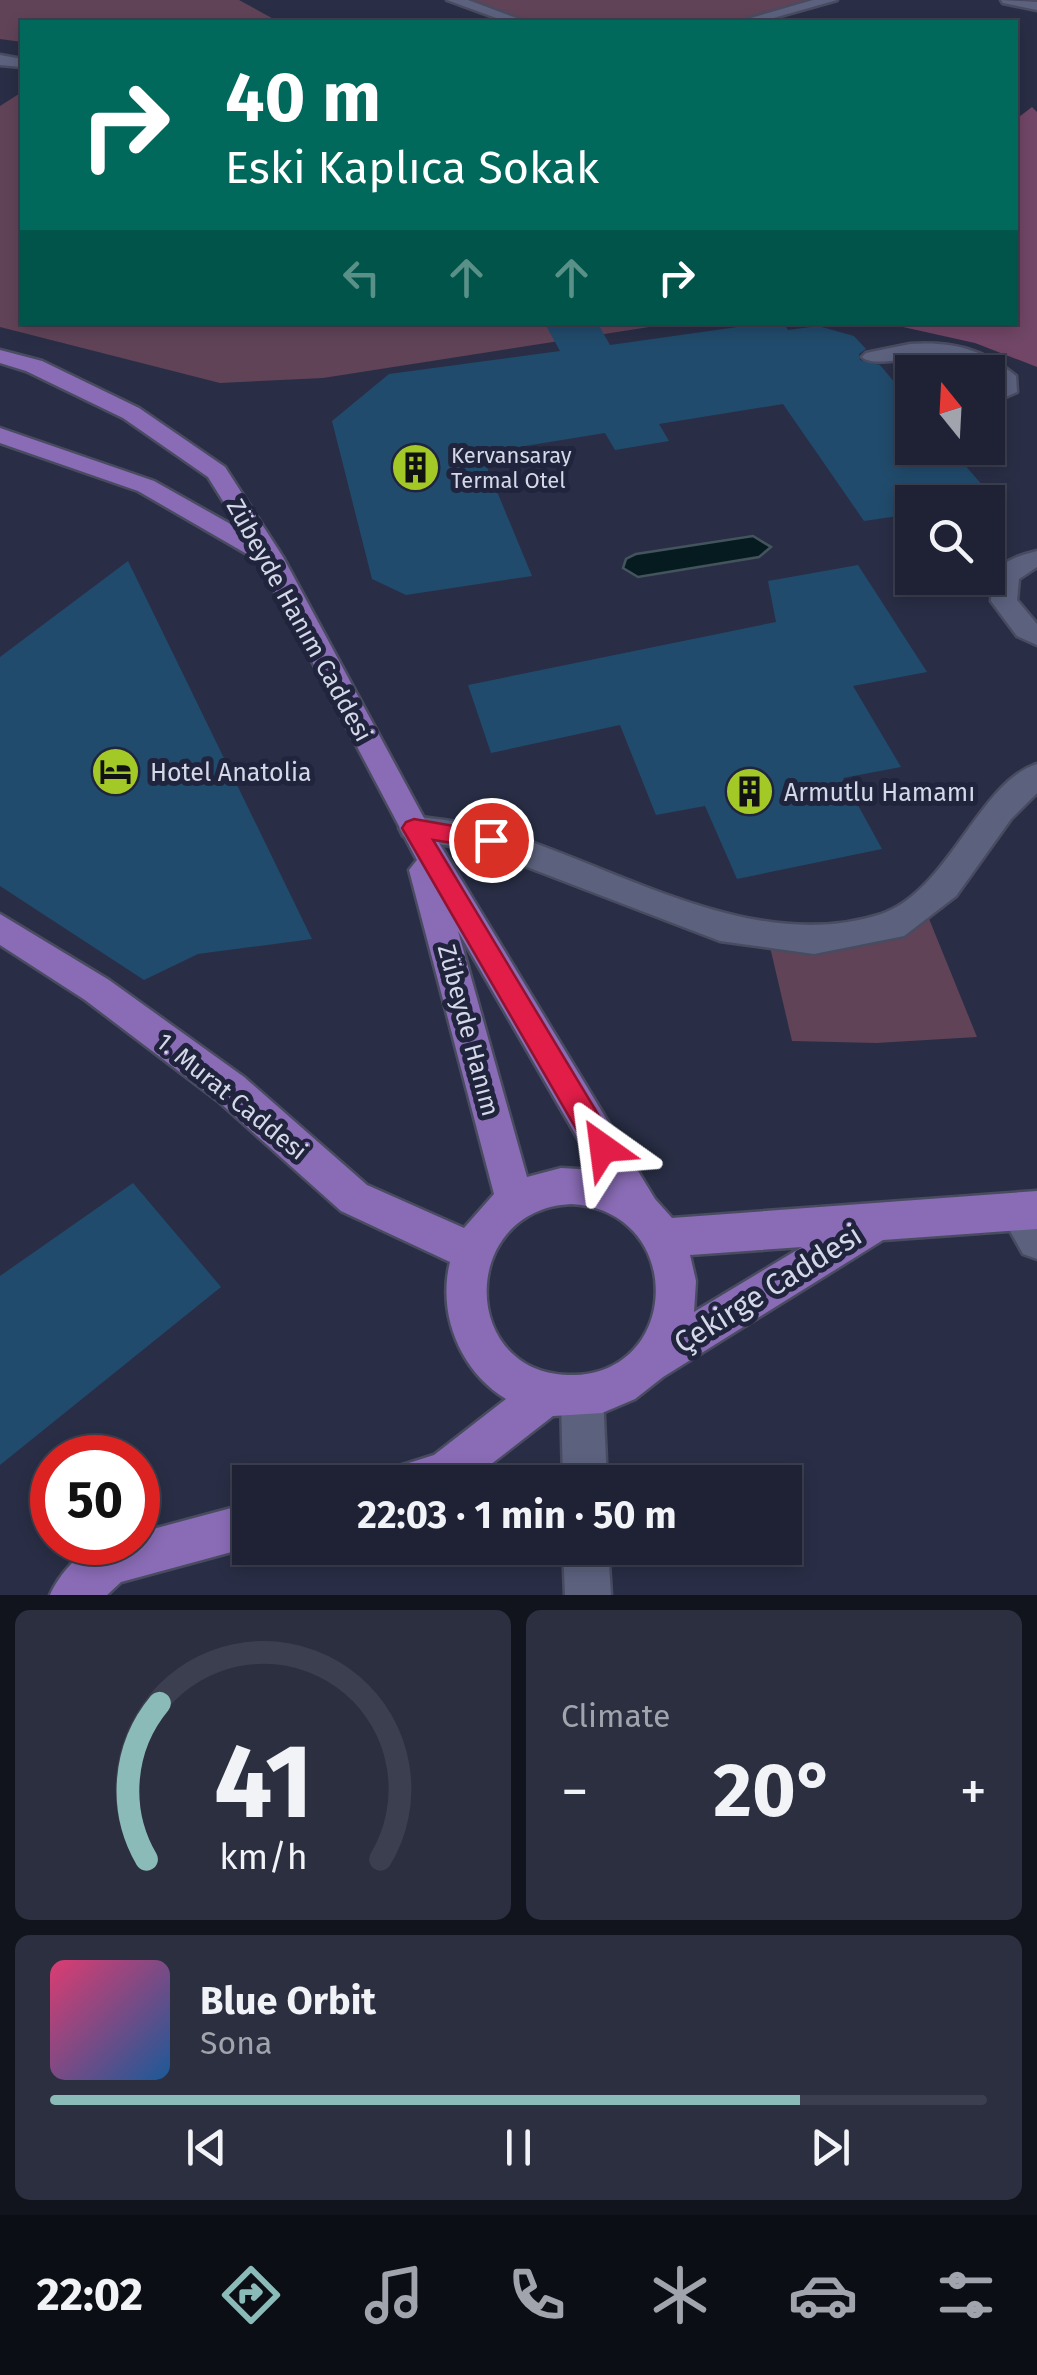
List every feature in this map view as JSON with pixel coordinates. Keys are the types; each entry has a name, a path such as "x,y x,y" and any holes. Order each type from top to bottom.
{"main road":[{"name":"Zübeyde Hanım Caddesi","path":"0,356 34,366 131,414 217,472 270,557 414,828"},
{"path":"0,435 146,486 270,557"},
{"name":"Zübeyde Hanım","path":"414,828 514,1199"},
{"name":"Zübeyde Hanım","path":"414,828 651,1225"},
{"name":"1. Murat Caddesi","path":"0,928 97,990 231,1089 354,1198 471,1251"},
{"path":"578,1184 612,1192 651,1225 673,1266 676,1299 669,1331 653,1360 609,1392 564,1396 512,1378 487,1353 470,1320 465,1285 471,1251 488,1222 514,1199 546,1186 578,1184"},
{"name":"Çekirge Caddesi","path":"653,1360 883,1218"},
{"name":"Çekirge Caddesi","path":"651,1225 883,1218 1031,1221"},
{"path":"458,1465 564,1396"},
{"path":"73,1595 108,1562 232,1530"}],"street":[{"path":"454,0 514,20"},
{"path":"752,20 830,0"},
{"path":"1008,0 1037,6"},
{"path":"874,357 947,348 974,356 1008,381 1037,384"},
{"path":"1005,392 1008,381"},
{"path":"1037,560 1020,564 1006,576 1004,601 1026,630 1037,636"},
{"path":"414,828 491,840 720,927 814,940 892,926 945,888 1000,812 1037,775"},
{"path":"564,1396 581,1465"},
{"path":"587,1565 588,1595"}],"shaded area":[{"path":"0,0 239,0 275,20 20,20 20,42 0,39"},
{"path":"454,0 830,0 752,20 514,20"},
{"path":"20,93 20,325 662,325 323,378 220,383 0,327 0,106"},
{"path":"1032,107 1037,112 1037,367 975,343 894,325 1018,325 1018,118"},
{"path":"753,536 771,547 759,557 638,577 623,568 626,559 636,554"},
{"path":"923,904 977,1037 876,1043 792,1041 767,934 814,940"}],"building":[{"name":"Kervansaray Termal Otel","path":"546,325 599,325 610,345 751,325 785,325 788,330 818,326 854,336 866,349 859,354 860,360 880,365 895,383 895,465 965,465 982,485 895,485 895,516 864,521 783,404 659,424 669,441 615,450 605,433 481,453 532,576 406,595 372,579 332,421 389,374 560,351"},
{"name":"Hotel Anatolia","path":"128,561 312,939 198,954 144,980 0,886 0,657"},
{"path":"858,565 927,672 853,686 901,767 843,778 882,849 737,879 705,806 656,815 620,725 491,753 468,685 776,622 768,581"},
{"path":"133,1183 221,1287 37,1435 30,1435 30,1441 0,1465 0,1276"}],"place":[{"name":"Kervansaray Termal Otel","path":"416,468"},
{"name":"Hotel Anatolia","path":"115,772"},
{"name":"Armutlu Hamamı","path":"749,792"}],"route":[{"path":"491,840 414,828 603,1148"}]}
